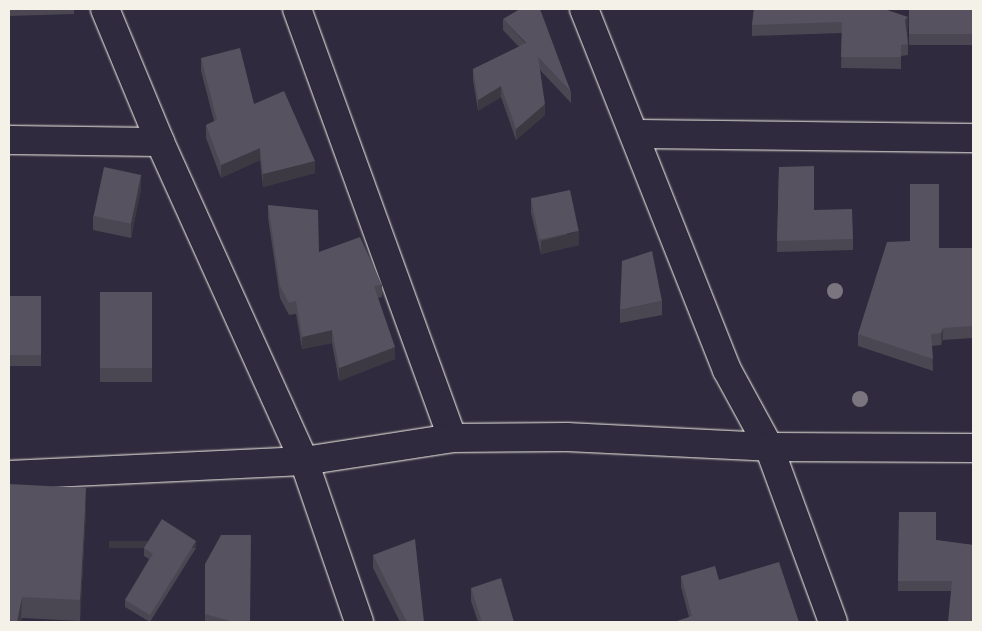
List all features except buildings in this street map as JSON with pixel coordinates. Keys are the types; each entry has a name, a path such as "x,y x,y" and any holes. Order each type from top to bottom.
{"street":[{"path":"105,9 160,142 304,461 359,622"},
{"path":"297,9 452,438"},
{"path":"584,9 727,370 769,447 833,622"},
{"path":"634,134 973,138"},
{"path":"9,140 160,142"},
{"path":"9,476 304,461 452,438 567,437 769,447 973,448"}]}
